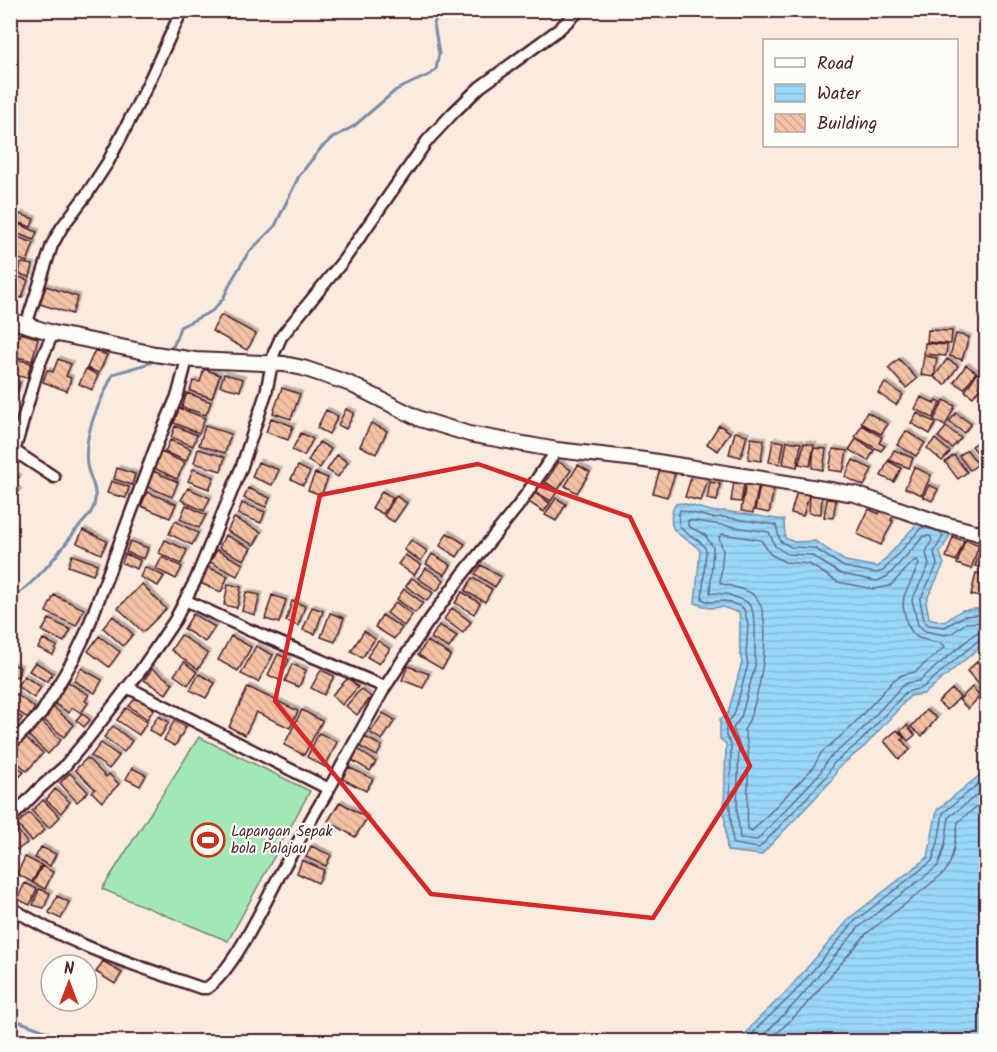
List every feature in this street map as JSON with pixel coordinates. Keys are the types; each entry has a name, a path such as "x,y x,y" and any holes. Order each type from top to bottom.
{"main road":[{"path":"10,320 53,333 154,354 185,359 272,363 303,368 333,377 420,419 448,429 557,450 654,462 855,494 940,523 987,535"}],"street":[{"path":"26,325 52,245 108,162 182,10"},
{"path":"10,819 63,768 89,737 160,642 185,600 196,579 242,466 264,400 274,353 281,337 343,261 428,141 453,113 480,87 558,30 580,10"},
{"path":"53,333 39,365 15,448 16,452 54,477"},
{"path":"10,745 40,714 73,660 86,633 178,394 185,359"},
{"path":"10,907 99,952 201,988 207,988 229,963 259,916 385,687 443,601 491,542 557,450"},
{"path":"185,600 247,629 385,687"},
{"path":"127,687 330,789"}],"highlighted area":[{"path":"478,464 630,517 750,766 653,918 431,894 275,701 320,495"}],"green space":[{"name":"Lapangan Sepak bola Palajau","path":"199,737 310,791 228,941 102,889"}],"water":[{"path":"682,503 715,512 724,511 784,520 785,538 794,542 815,541 845,561 878,567 921,519 953,530 940,553 944,564 926,601 929,618 944,622 962,610 986,608 986,642 924,694 910,696 865,746 838,768 832,780 761,855 727,851 724,810 726,744 720,739 720,719 728,713 742,662 739,613 723,607 709,608 695,603 700,551 674,530 672,523 675,504"},
{"path":"986,770 986,1041 740,1041 851,917 928,857 937,810"}],"building":[{"path":"20,214 34,219 31,227 17,222"},
{"path":"19,224 37,232 34,240 16,233"},
{"path":"12,235 34,243 27,262 10,256"},
{"path":"21,263 33,265 30,277 19,274"},
{"path":"11,275 28,280 22,298 10,295"},
{"path":"46,286 78,297 72,314 40,304"},
{"path":"221,315 256,334 247,350 212,331"},
{"path":"928,330 952,331 951,344 927,342"},
{"path":"20,333 38,338 32,361 14,356"},
{"path":"956,334 969,337 962,360 950,356"},
{"path":"925,343 947,345 946,356 924,354"},
{"path":"95,350 107,355 99,373 87,368"},
{"path":"924,356 937,358 934,377 921,375"},
{"path":"12,358 31,363 27,378 10,374"},
{"path":"58,359 71,364 66,376 71,378 67,391 43,382 47,370 53,372"},
{"path":"899,359 917,379 906,388 888,368"},
{"path":"947,359 958,366 945,385 934,377"},
{"path":"966,365 976,372 964,389 954,382"},
{"path":"86,369 98,375 92,390 79,384"},
{"path":"204,369 220,375 212,398 190,391 193,381 200,382"},
{"path":"977,373 986,379 973,397 965,391"},
{"path":"224,374 243,379 240,391 220,386"},
{"path":"10,380 20,383 17,393 10,391"},
{"path":"885,383 903,395 896,405 878,393"},
{"path":"282,388 300,394 291,419 273,413"},
{"path":"187,393 211,402 206,415 182,407"},
{"path":"921,397 934,403 936,400 941,402 933,418 915,409"},
{"path":"944,400 955,406 945,426 934,420"},
{"path":"179,408 205,418 199,433 174,423"},
{"path":"346,409 354,413 346,429 338,425"},
{"path":"326,410 338,416 329,434 317,428"},
{"path":"867,412 888,424 881,434 861,423"},
{"path":"917,413 936,423 930,434 911,423"},
{"path":"956,413 971,424 964,433 949,422"},
{"path":"271,418 293,426 288,440 266,432"},
{"path":"371,423 387,431 376,454 360,446"},
{"path":"719,425 730,432 718,451 707,444"},
{"path":"862,425 882,437 879,443 885,446 881,451 855,437"},
{"path":"175,426 197,435 193,446 171,437"},
{"path":"205,426 231,434 225,453 199,445"},
{"path":"946,427 961,438 952,448 938,437"},
{"path":"906,431 925,443 916,456 897,445"},
{"path":"735,432 747,435 741,457 729,454"},
{"path":"301,433 313,439 304,456 292,450"},
{"path":"751,438 764,440 761,461 748,459"},
{"path":"856,439 874,450 868,461 849,450"},
{"path":"935,439 950,452 942,461 927,448"},
{"path":"170,440 191,449 186,461 165,452"},
{"path":"773,440 784,442 780,464 769,462"},
{"path":"979,440 986,449 986,457 983,460 972,446"},
{"path":"787,441 801,443 797,467 783,464"},
{"path":"319,442 331,449 320,468 308,461"},
{"path":"804,443 814,445 810,466 799,464"},
{"path":"814,448 826,449 823,470 812,468"},
{"path":"198,449 225,457 221,471 194,463"},
{"path":"833,449 847,451 843,472 829,470"},
{"path":"894,450 913,458 909,468 889,460"},
{"path":"967,450 978,464 970,470 959,456"},
{"path":"161,452 185,463 177,479 154,468"},
{"path":"337,455 348,462 338,477 327,470"},
{"path":"954,455 967,472 958,479 945,462"},
{"path":"853,460 872,469 864,486 845,477"},
{"path":"888,461 901,468 894,482 881,476"},
{"path":"258,462 279,470 272,485 252,477"},
{"path":"559,462 571,470 558,490 545,482"},
{"path":"578,465 590,472 577,493 565,486"},
{"path":"298,466 310,472 303,485 291,479"},
{"path":"914,467 931,475 922,495 905,488"},
{"path":"117,468 135,474 132,485 114,479"},
{"path":"193,469 214,477 209,489 188,481"},
{"path":"660,469 675,474 667,497 653,493"},
{"path":"10,470 19,477 12,485 19,491 10,501"},
{"path":"153,471 178,482 172,497 146,486"},
{"path":"693,471 709,476 701,501 685,497"},
{"path":"315,473 328,478 321,495 308,490"},
{"path":"111,481 129,487 126,498 107,493"},
{"path":"541,482 557,492 551,501 535,491"},
{"path":"710,482 720,484 717,501 707,499"},
{"path":"734,482 744,484 741,502 731,501"},
{"path":"746,483 759,485 753,513 741,511"},
{"path":"929,485 938,489 932,501 923,497"},
{"path":"760,486 774,489 769,513 755,510"},
{"path":"188,488 210,498 204,511 181,500"},
{"path":"248,488 270,498 266,507 244,498"},
{"path":"382,491 393,498 383,514 372,508"},
{"path":"797,491 809,495 803,516 791,513"},
{"path":"147,492 176,504 170,518 141,506"},
{"path":"533,492 550,503 544,512 527,501"},
{"path":"810,495 822,496 821,514 809,513"},
{"path":"396,496 407,503 394,522 384,516"},
{"path":"556,498 566,504 556,521 545,515"},
{"path":"827,499 836,500 833,518 824,517"},
{"path":"242,503 265,512 261,523 238,514"},
{"path":"186,505 206,515 199,528 180,519"},
{"path":"869,509 879,514 881,509 894,515 881,545 857,534"},
{"path":"234,518 261,532 254,545 227,531"},
{"path":"175,521 198,533 192,545 169,534"},
{"path":"83,530 107,541 101,554 77,543"},
{"path":"447,533 465,544 457,557 440,546"},
{"path":"225,535 251,548 244,560 219,548"},
{"path":"953,537 964,541 956,561 946,557"},
{"path":"165,540 187,550 181,564 159,553"},
{"path":"411,540 427,551 421,561 404,550"},
{"path":"965,540 979,545 971,569 957,564"},
{"path":"130,541 148,548 144,559 126,552"},
{"path":"982,546 986,548 985,569 975,566"},
{"path":"217,550 243,564 237,576 210,562"},
{"path":"125,554 140,560 137,569 122,563"},
{"path":"432,554 451,565 445,575 426,564"},
{"path":"72,555 97,564 93,575 68,566"},
{"path":"405,555 421,565 414,575 398,564"},
{"path":"162,557 182,567 176,579 156,569"},
{"path":"481,565 501,577 495,587 475,574"},
{"path":"145,567 164,576 158,586 140,577"},
{"path":"207,567 228,576 221,592 200,583"},
{"path":"426,568 444,580 437,591 418,578"},
{"path":"976,573 986,575 985,598 971,595"},
{"path":"412,578 433,593 427,601 406,586"},
{"path":"472,578 492,589 485,602 465,591"},
{"path":"142,584 166,609 143,632 118,608"},
{"path":"228,584 241,587 237,608 224,605"},
{"path":"404,589 423,603 415,613 397,599"},
{"path":"246,592 260,595 255,615 242,611"},
{"path":"462,592 480,603 474,614 455,603"},
{"path":"54,595 84,609 76,626 46,612"},
{"path":"272,595 286,600 279,623 265,619"},
{"path":"292,601 305,606 298,626 286,621"},
{"path":"396,602 412,615 404,626 387,613"},
{"path":"312,607 323,611 315,634 303,630"},
{"path":"452,608 471,622 463,633 444,619"},
{"path":"330,613 344,618 335,642 321,637"},
{"path":"193,614 215,627 205,642 184,629"},
{"path":"382,615 402,628 394,639 375,627"},
{"path":"113,616 133,634 123,646 103,628"},
{"path":"49,619 71,630 64,642 42,631"},
{"path":"439,625 457,636 449,648 431,638"},
{"path":"364,631 375,639 362,658 351,651"},
{"path":"181,635 208,654 198,669 171,650"},
{"path":"99,636 120,652 109,667 88,651"},
{"path":"231,636 251,647 238,671 218,660"},
{"path":"43,639 57,646 53,655 38,648"},
{"path":"378,641 390,649 379,664 367,657"},
{"path":"427,641 451,655 442,669 418,655"},
{"path":"256,646 273,655 258,682 241,674"},
{"path":"278,654 289,660 279,680 268,675"},
{"path":"979,660 986,670 986,683 981,687 967,671"},
{"path":"35,662 53,673 47,682 29,671"},
{"path":"184,662 197,672 188,685 174,675"},
{"path":"10,664 20,667 18,677 10,675"},
{"path":"292,664 306,670 299,687 285,681"},
{"path":"408,666 429,674 423,688 402,680"},
{"path":"81,668 102,680 95,693 74,681"},
{"path":"152,669 173,683 166,694 144,680"},
{"path":"321,670 334,676 324,695 311,688"},
{"path":"199,674 215,683 206,698 190,690"},
{"path":"24,676 41,687 34,698 17,686"},
{"path":"348,678 358,687 342,705 332,695"},
{"path":"66,681 89,695 85,701 88,703 81,713 72,707 69,713 52,702"},
{"path":"248,687 298,711 290,728 256,712 245,735 229,727"},
{"path":"972,687 980,696 968,709 959,700"},
{"path":"361,689 371,697 357,715 346,706"},
{"path":"952,689 960,697 947,710 938,702"},
{"path":"16,694 35,708 28,718 10,706"},
{"path":"137,696 154,709 147,719 129,706"},
{"path":"53,707 74,725 64,737 43,719"},
{"path":"126,708 147,722 139,735 117,720"},
{"path":"10,710 22,718 14,729 10,727"},
{"path":"302,710 322,721 304,755 284,745"},
{"path":"926,710 937,718 922,736 911,727"},
{"path":"82,713 90,720 84,727 76,720"},
{"path":"383,713 395,720 382,740 370,733"},
{"path":"158,716 169,722 160,737 149,730"},
{"path":"41,721 61,740 48,754 28,735"},
{"path":"174,721 186,727 175,746 164,740"},
{"path":"907,725 915,735 908,741 900,731"},
{"path":"113,726 132,741 124,752 104,737"},
{"path":"897,730 910,750 899,759 884,741"},
{"path":"319,733 337,742 325,767 307,757"},
{"path":"23,736 43,753 27,771 10,755 10,750"},
{"path":"365,737 382,746 377,756 359,746"},
{"path":"101,743 119,756 109,769 91,756"},
{"path":"357,749 376,762 370,771 350,759"},
{"path":"87,758 106,777 109,774 119,784 102,802 92,792 95,789 75,770"},
{"path":"10,760 24,772 15,781 10,777"},
{"path":"348,767 373,779 366,791 342,779"},
{"path":"132,768 146,775 140,786 126,779"},
{"path":"70,773 88,792 77,802 60,783"},
{"path":"55,789 70,802 61,813 46,800"},
{"path":"43,800 60,817 49,828 32,811"},
{"path":"340,802 367,818 355,837 328,821"},
{"path":"29,813 45,830 32,841 17,824"},
{"path":"15,827 27,843 17,850 10,842 10,830"},
{"path":"311,846 331,855 326,866 306,857"},
{"path":"41,847 56,854 50,866 35,858"},
{"path":"25,857 41,865 32,882 17,874"},
{"path":"302,860 324,870 318,883 297,873"},
{"path":"42,866 53,872 45,889 33,883"},
{"path":"25,883 37,889 30,905 17,899"},
{"path":"39,889 50,893 44,908 33,905"},
{"path":"57,896 69,902 61,919 49,913"},
{"path":"103,961 122,973 115,984 99,974 99,967"}],"waterway":[{"path":"167,351 174,345 180,327 212,311 223,299 248,253 275,226 299,176 321,148 331,139 354,126 396,90 431,74 436,69 439,54 434,24 439,10"},
{"path":"10,600 46,568 93,509 94,486 87,465 86,453 90,429 113,374 150,363 157,358"},
{"path":"10,1018 61,1037 96,1042"}],"place":[{"name":"Lapangan Sepak bola Palajau","path":"208,840"}]}
